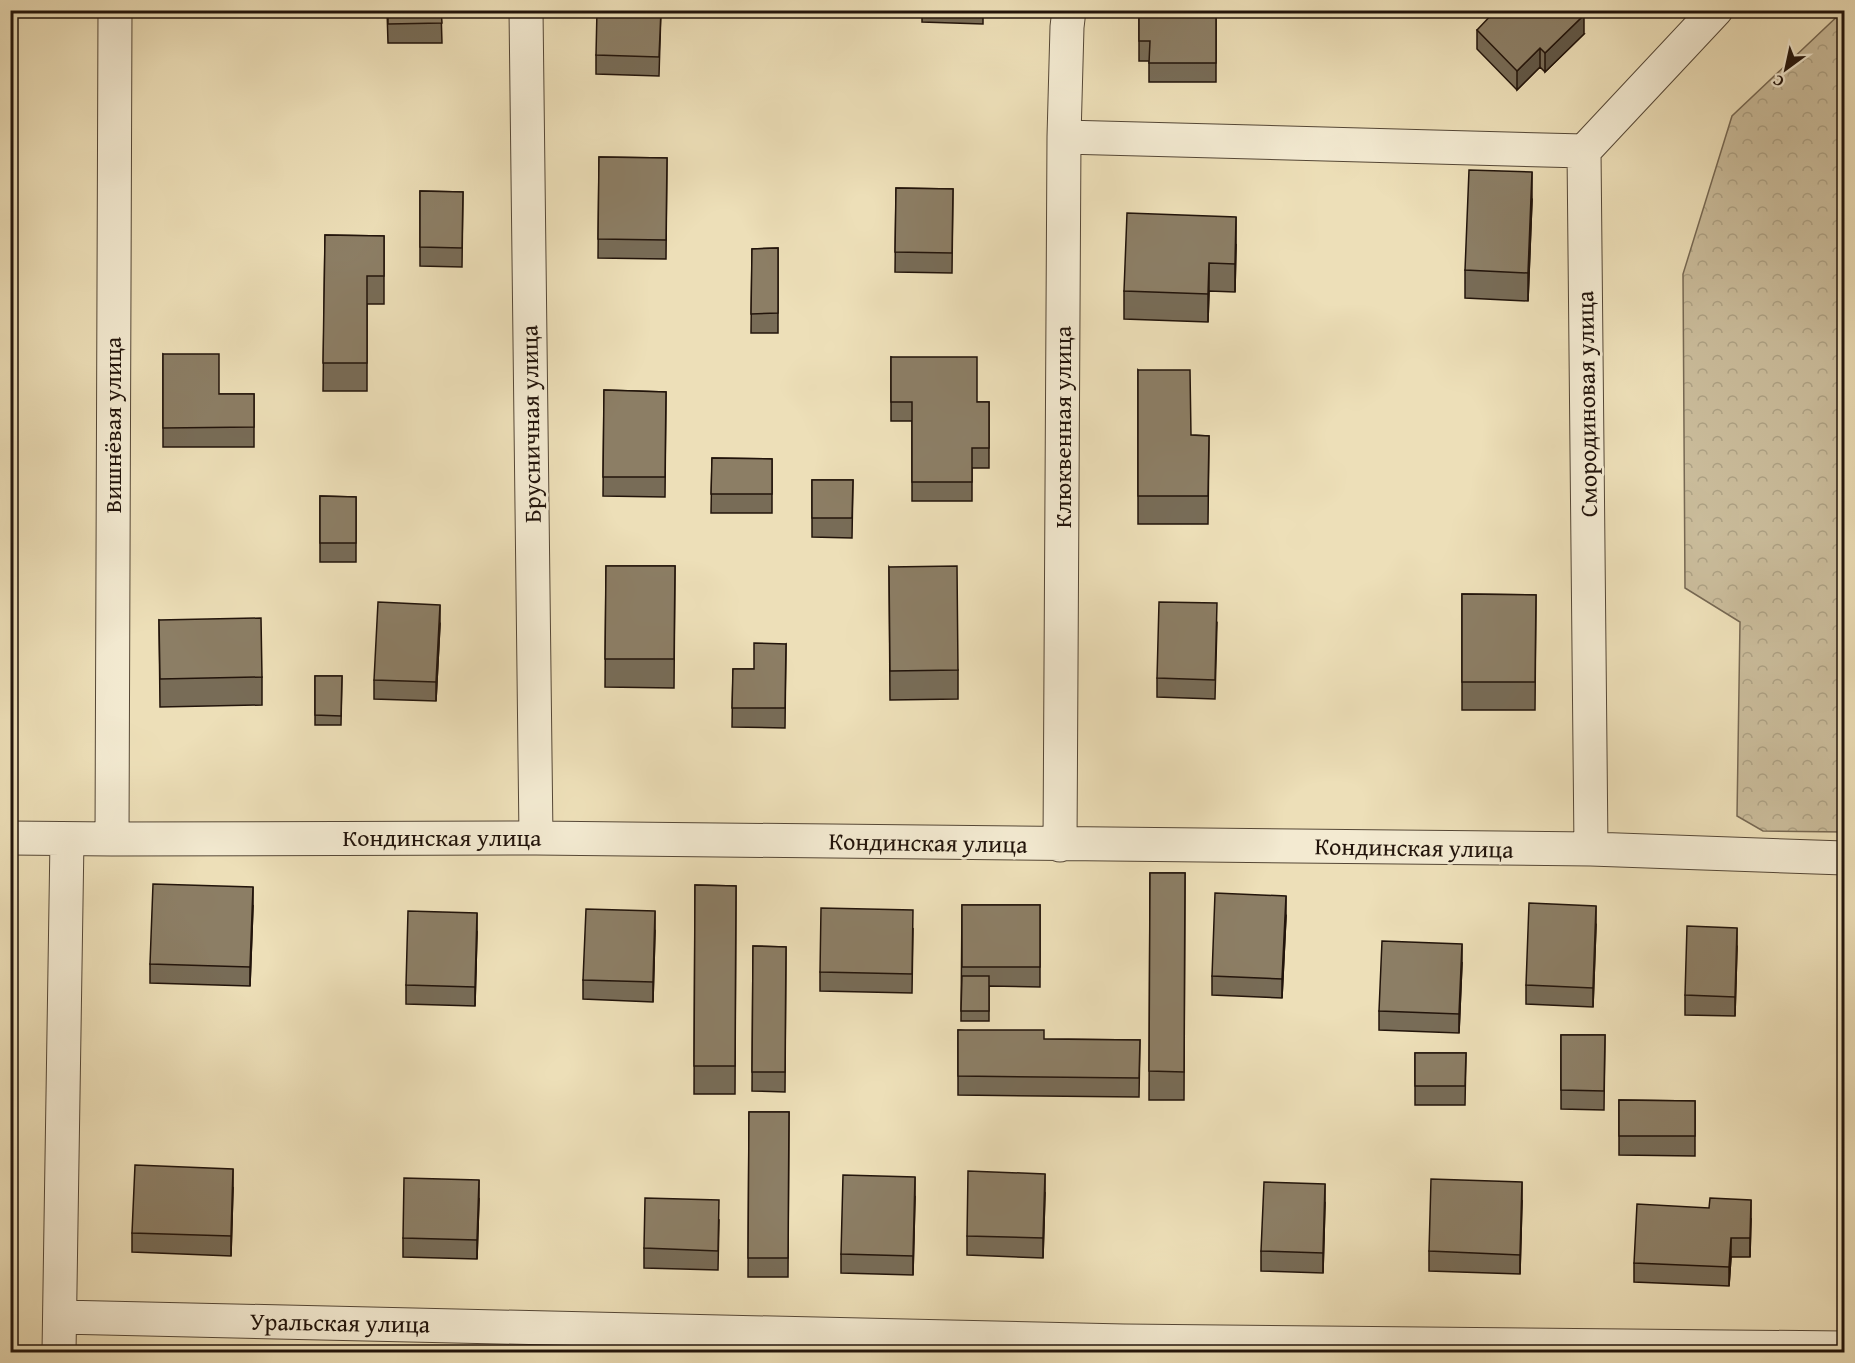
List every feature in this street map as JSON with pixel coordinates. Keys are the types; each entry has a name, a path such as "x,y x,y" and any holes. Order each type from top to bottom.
{"street":[{"name":"Вишнёвая улица","path":"112,840 115,10"},
{"name":"Брусничная улица","path":"526,10 536,838"},
{"name":"Клюквенная улица","path":"1060,845 1064,137 1069,10"},
{"path":"1064,137 1584,152 1716,10"},
{"name":"Смородиновая улица","path":"1584,152 1592,849"},
{"name":"Кондинская улица","path":"10,838 112,840 536,838 1592,849 1845,858"},
{"path":"59,1353 67,839"},
{"name":"Уральская улица","path":"60,1317 1112,1341 1845,1348"}],"green space":[{"path":"1844,10 1844,832 1763,831 1737,816 1740,622 1685,588 1683,274 1732,116"}],"building":[{"path":"388,10 441,10 442,23 388,24"},
{"path":"597,10 661,10 659,57 596,55"},
{"path":"1139,10 1216,10 1216,63 1149,63 1150,41 1139,41"},
{"path":"1496,10 1580,10 1584,15 1545,53 1540,48 1517,71 1477,30"},
{"path":"599,157 667,158 666,240 598,239"},
{"path":"1469,170 1532,172 1528,273 1465,270"},
{"path":"896,188 953,189 952,253 895,252"},
{"path":"420,191 463,192 462,248 420,247"},
{"path":"1127,213 1236,217 1235,264 1209,263 1208,294 1124,291"},
{"path":"325,235 384,236 384,276 367,276 367,363 323,363"},
{"path":"778,248 778,313 751,314 752,249"},
{"path":"163,354 219,354 219,394 254,394 254,427 163,428"},
{"path":"891,357 977,357 977,402 989,402 989,448 972,448 972,482 912,482 912,402 891,402"},
{"path":"1138,370 1190,370 1191,435 1209,436 1208,496 1138,496"},
{"path":"604,390 666,392 665,477 603,477"},
{"path":"712,458 772,459 772,494 711,494"},
{"path":"812,480 853,480 852,518 812,518"},
{"path":"320,496 356,497 356,543 320,543"},
{"path":"606,566 675,566 674,659 605,659"},
{"path":"957,566 958,670 890,671 889,567"},
{"path":"1462,594 1536,595 1535,682 1462,682"},
{"path":"378,602 440,605 436,682 374,680"},
{"path":"1159,602 1217,603 1215,680 1157,678"},
{"path":"261,618 262,677 160,679 159,620"},
{"path":"754,643 786,644 785,708 732,708 733,669 754,669"},
{"path":"315,676 342,676 341,716 315,715"},
{"path":"1150,873 1185,873 1184,1072 1149,1071"},
{"path":"153,884 253,887 250,967 150,964"},
{"path":"695,885 736,886 735,1066 694,1066"},
{"path":"1215,893 1286,896 1282,979 1212,976"},
{"path":"1529,903 1596,906 1593,988 1526,985"},
{"path":"962,905 1040,905 1040,967 962,967"},
{"path":"821,908 913,910 912,974 820,972"},
{"path":"586,909 655,911 653,982 583,980"},
{"path":"408,911 477,913 475,987 406,985"},
{"path":"1687,926 1737,928 1735,997 1685,995"},
{"path":"1382,941 1462,944 1459,1014 1379,1011"},
{"path":"753,946 786,947 785,1072 752,1072"},
{"path":"962,976 989,976 989,1011 961,1011"},
{"path":"958,1030 1044,1030 1044,1039 1140,1040 1139,1078 958,1076"},
{"path":"1561,1035 1605,1035 1604,1091 1561,1090"},
{"path":"1415,1053 1466,1053 1465,1086 1415,1086"},
{"path":"1619,1100 1695,1101 1695,1136 1619,1136"},
{"path":"749,1112 789,1112 788,1258 748,1258"},
{"path":"135,1165 233,1169 231,1236 132,1233"},
{"path":"968,1171 1045,1174 1043,1238 967,1236"},
{"path":"843,1175 915,1177 913,1256 841,1254"},
{"path":"404,1178 479,1180 477,1240 403,1238"},
{"path":"1431,1179 1522,1182 1520,1255 1429,1251"},
{"path":"1264,1182 1325,1184 1323,1253 1261,1251"},
{"path":"645,1198 719,1200 718,1251 644,1248"},
{"path":"1710,1198 1751,1200 1750,1238 1731,1238 1729,1267 1634,1263 1637,1204 1709,1208"},
{"path":"113,1346 200,1349 200,1353 113,1353"},
{"path":"400,1346 514,1350 514,1353 400,1353"}]}
